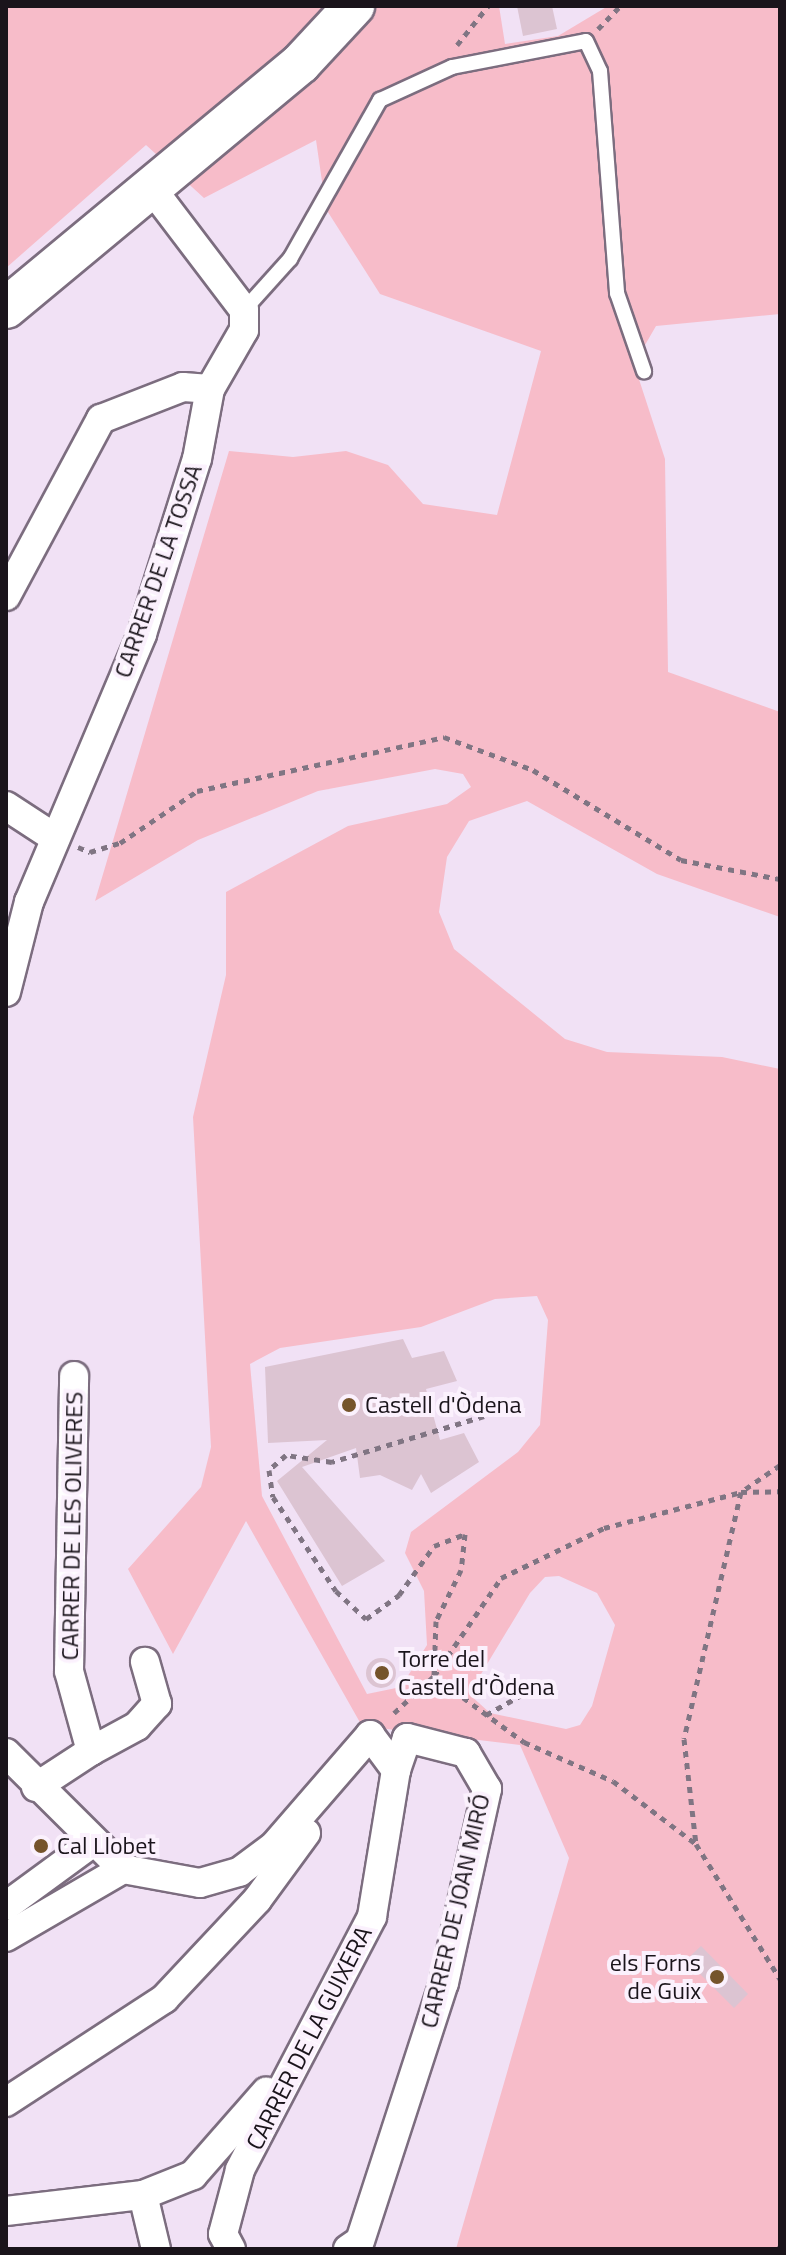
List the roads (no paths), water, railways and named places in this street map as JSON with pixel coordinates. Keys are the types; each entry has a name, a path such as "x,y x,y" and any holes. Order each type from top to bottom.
{"street":[{"path":"6,308 301,63 354,6"},
{"path":"152,189 244,310"},
{"name":"CARRER DE LA TOSSA","path":"6,992 55,838 142,634 197,459 210,389 244,330 244,310"},
{"path":"6,596 101,419 183,387 210,389"},
{"path":"6,806 55,838"},
{"name":"CARRER DE LES OLIVERES","path":"74,1376 69,1671 91,1751"},
{"path":"36,1787 137,1726 157,1704 145,1662"},
{"path":"6,1753 92,1843 123,1869 200,1883 239,1872 318,1802 370,1735 396,1770"},
{"name":"CARRER DE JOAN MIRÓ","path":"348,2249 360,2241 444,1983 487,1789 466,1753 407,1738 396,1770"},
{"path":"6,2102 164,1999 257,1900 349,1762"},
{"name":"CARRER DE LA GUIXERA","path":"231,2249 223,2234 240,2170 372,1917 396,1770"},
{"path":"6,1906 92,1843"},
{"path":"6,1937 123,1869"},
{"path":"6,2211 143,2195 193,2175 299,2058"},
{"path":"143,2195 156,2249"}],"lane":[{"path":"244,310 290,259 380,100 439,72 586,41 600,71 617,293 644,371"}],"place":[{"name":"Castell d'Òdena","path":"349,1405"},
{"name":"Torre del Castell d'Òdena","path":"382,1673"},
{"name":"Cal Llobet","path":"41,1846"},
{"name":"els Forns de Guix","path":"717,1977"}]}
